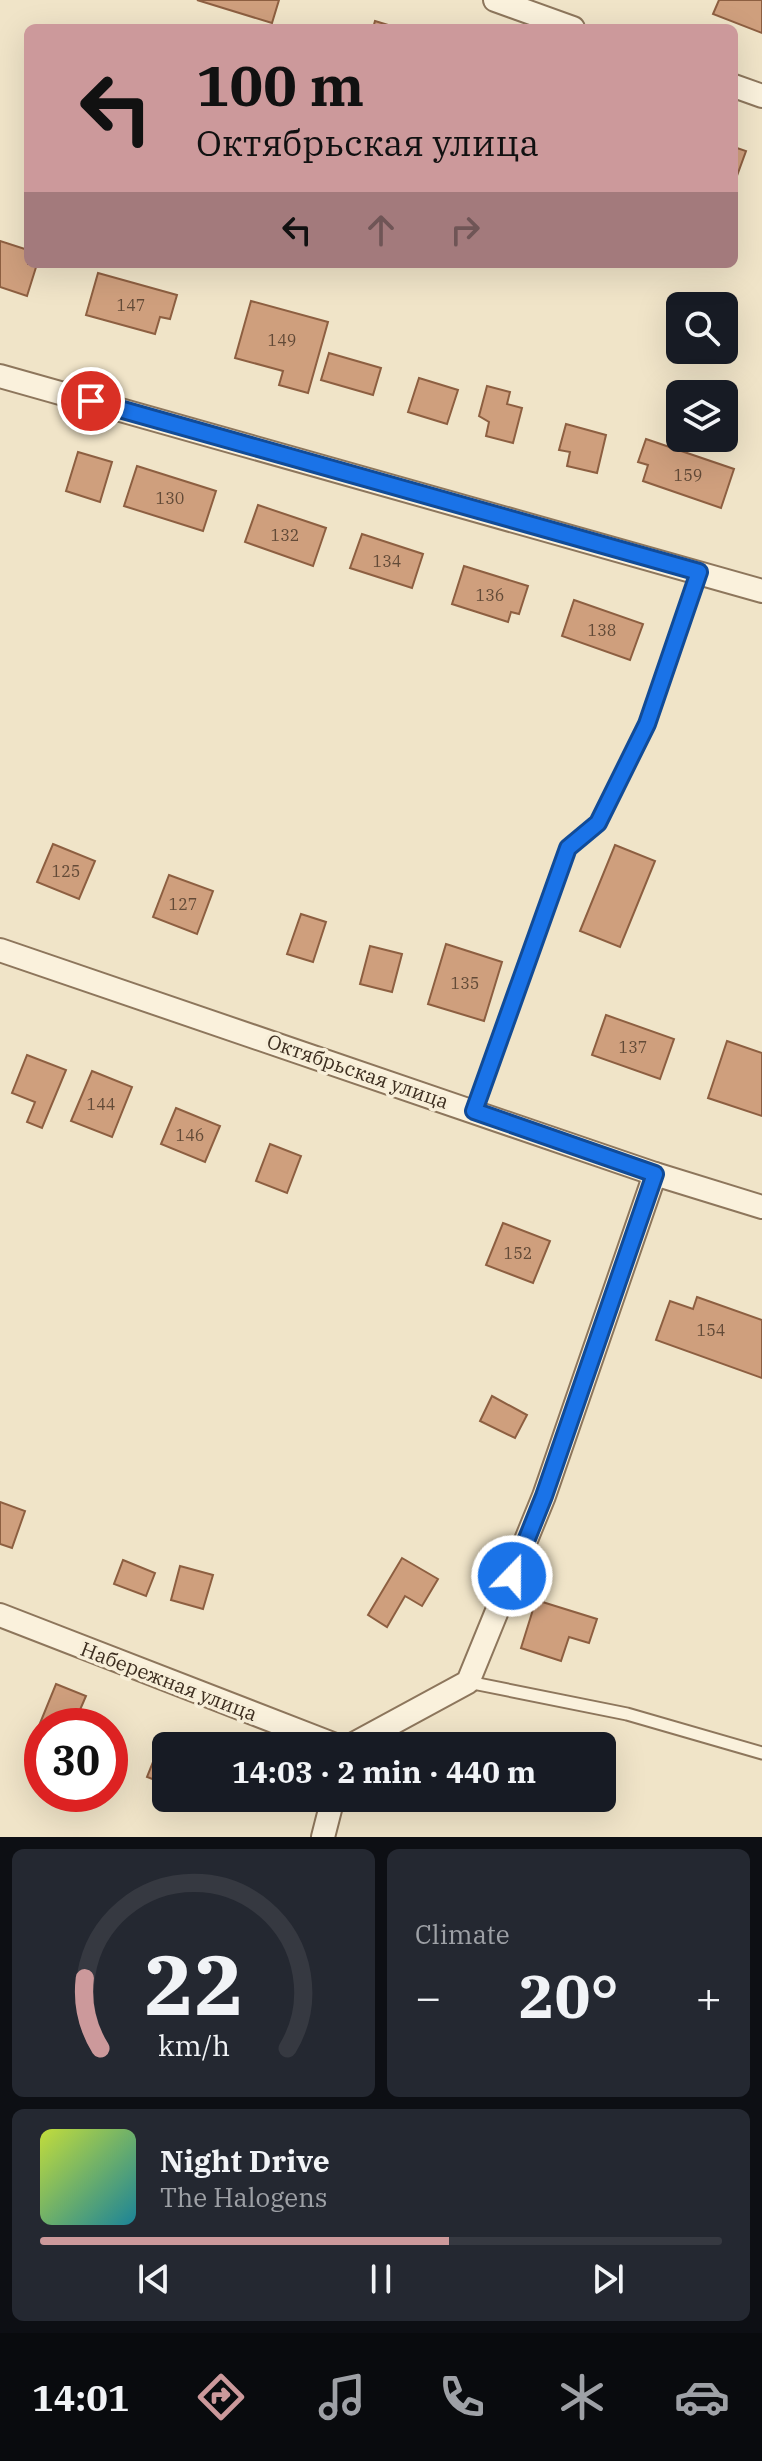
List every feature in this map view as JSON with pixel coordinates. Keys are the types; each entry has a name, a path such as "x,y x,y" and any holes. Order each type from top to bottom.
{"street":[{"path":"495,0 562,24"},
{"path":"738,87 762,96"},
{"path":"0,376 762,591"},
{"name":"Октябрьская улица","path":"0,950 655,1174 762,1207"},
{"path":"376,1732 468,1682 544,1496 655,1174"},
{"name":"Набережная улица","path":"0,1615 302,1732"},
{"path":"323,1837 329,1812"}],"lane":[{"path":"474,1111 568,848 598,823 647,724 699,572"},
{"path":"468,1682 627,1714 762,1753"}],"building":[{"path":"197,0 279,0 272,23"},
{"path":"719,0 762,0 762,33 713,14"},
{"path":"738,148 746,151 738,173"},
{"path":"0,241 24,249 24,268 36,268 27,296 0,287"},
{"path":"98,273 177,295 170,319 160,317 155,334 86,315"},
{"path":"251,301 328,322 308,393 279,385 283,371 235,358"},
{"path":"329,353 381,368 373,395 321,380"},
{"path":"419,378 458,390 447,424 408,412"},
{"path":"487,386 510,392 507,404 522,408 513,443 486,436 489,422 479,416"},
{"path":"566,424 606,435 597,473 567,466 570,452 559,450"},
{"path":"646,439 666,446 666,452 684,452 734,469 721,508 643,481 648,465 638,462"},
{"path":"78,452 112,462 100,502 66,491"},
{"path":"137,466 216,491 203,531 124,506"},
{"path":"258,505 326,528 313,566 245,542"},
{"path":"362,534 423,554 412,588 350,568"},
{"path":"464,566 528,586 519,614 511,612 508,622 452,604"},
{"path":"574,600 643,624 630,660 562,636"},
{"path":"53,844 95,861 79,899 37,882"},
{"path":"615,845 655,861 620,947 580,931"},
{"path":"169,875 213,891 197,934 153,917"},
{"path":"301,914 326,922 313,962 287,954"},
{"path":"446,944 502,962 484,1021 428,1004"},
{"path":"370,946 402,954 392,992 360,984"},
{"path":"606,1015 674,1039 660,1079 592,1055"},
{"path":"727,1041 762,1053 762,1116 708,1098"},
{"path":"27,1055 66,1070 42,1128 27,1122 35,1102 12,1093"},
{"path":"92,1071 132,1087 112,1137 71,1121"},
{"path":"176,1108 220,1126 205,1162 161,1144"},
{"path":"270,1144 301,1156 287,1193 256,1181"},
{"path":"503,1223 550,1241 533,1283 486,1265"},
{"path":"697,1297 762,1320 762,1378 656,1340 670,1301 693,1309"},
{"path":"492,1396 527,1415 515,1438 480,1421"},
{"path":"0,1502 25,1511 12,1548 0,1544"},
{"path":"402,1558 438,1579 422,1606 405,1596 387,1627 368,1615"},
{"path":"123,1560 155,1573 146,1596 114,1584"},
{"path":"180,1566 213,1575 203,1609 171,1600"},
{"path":"536,1600 597,1619 589,1643 569,1637 561,1661 521,1648"},
{"path":"56,1684 86,1696 81,1708 46,1708"}],"route":[{"path":"91,401 699,572 647,724 598,823 568,848 474,1111 655,1174 544,1496 512,1576"}]}
